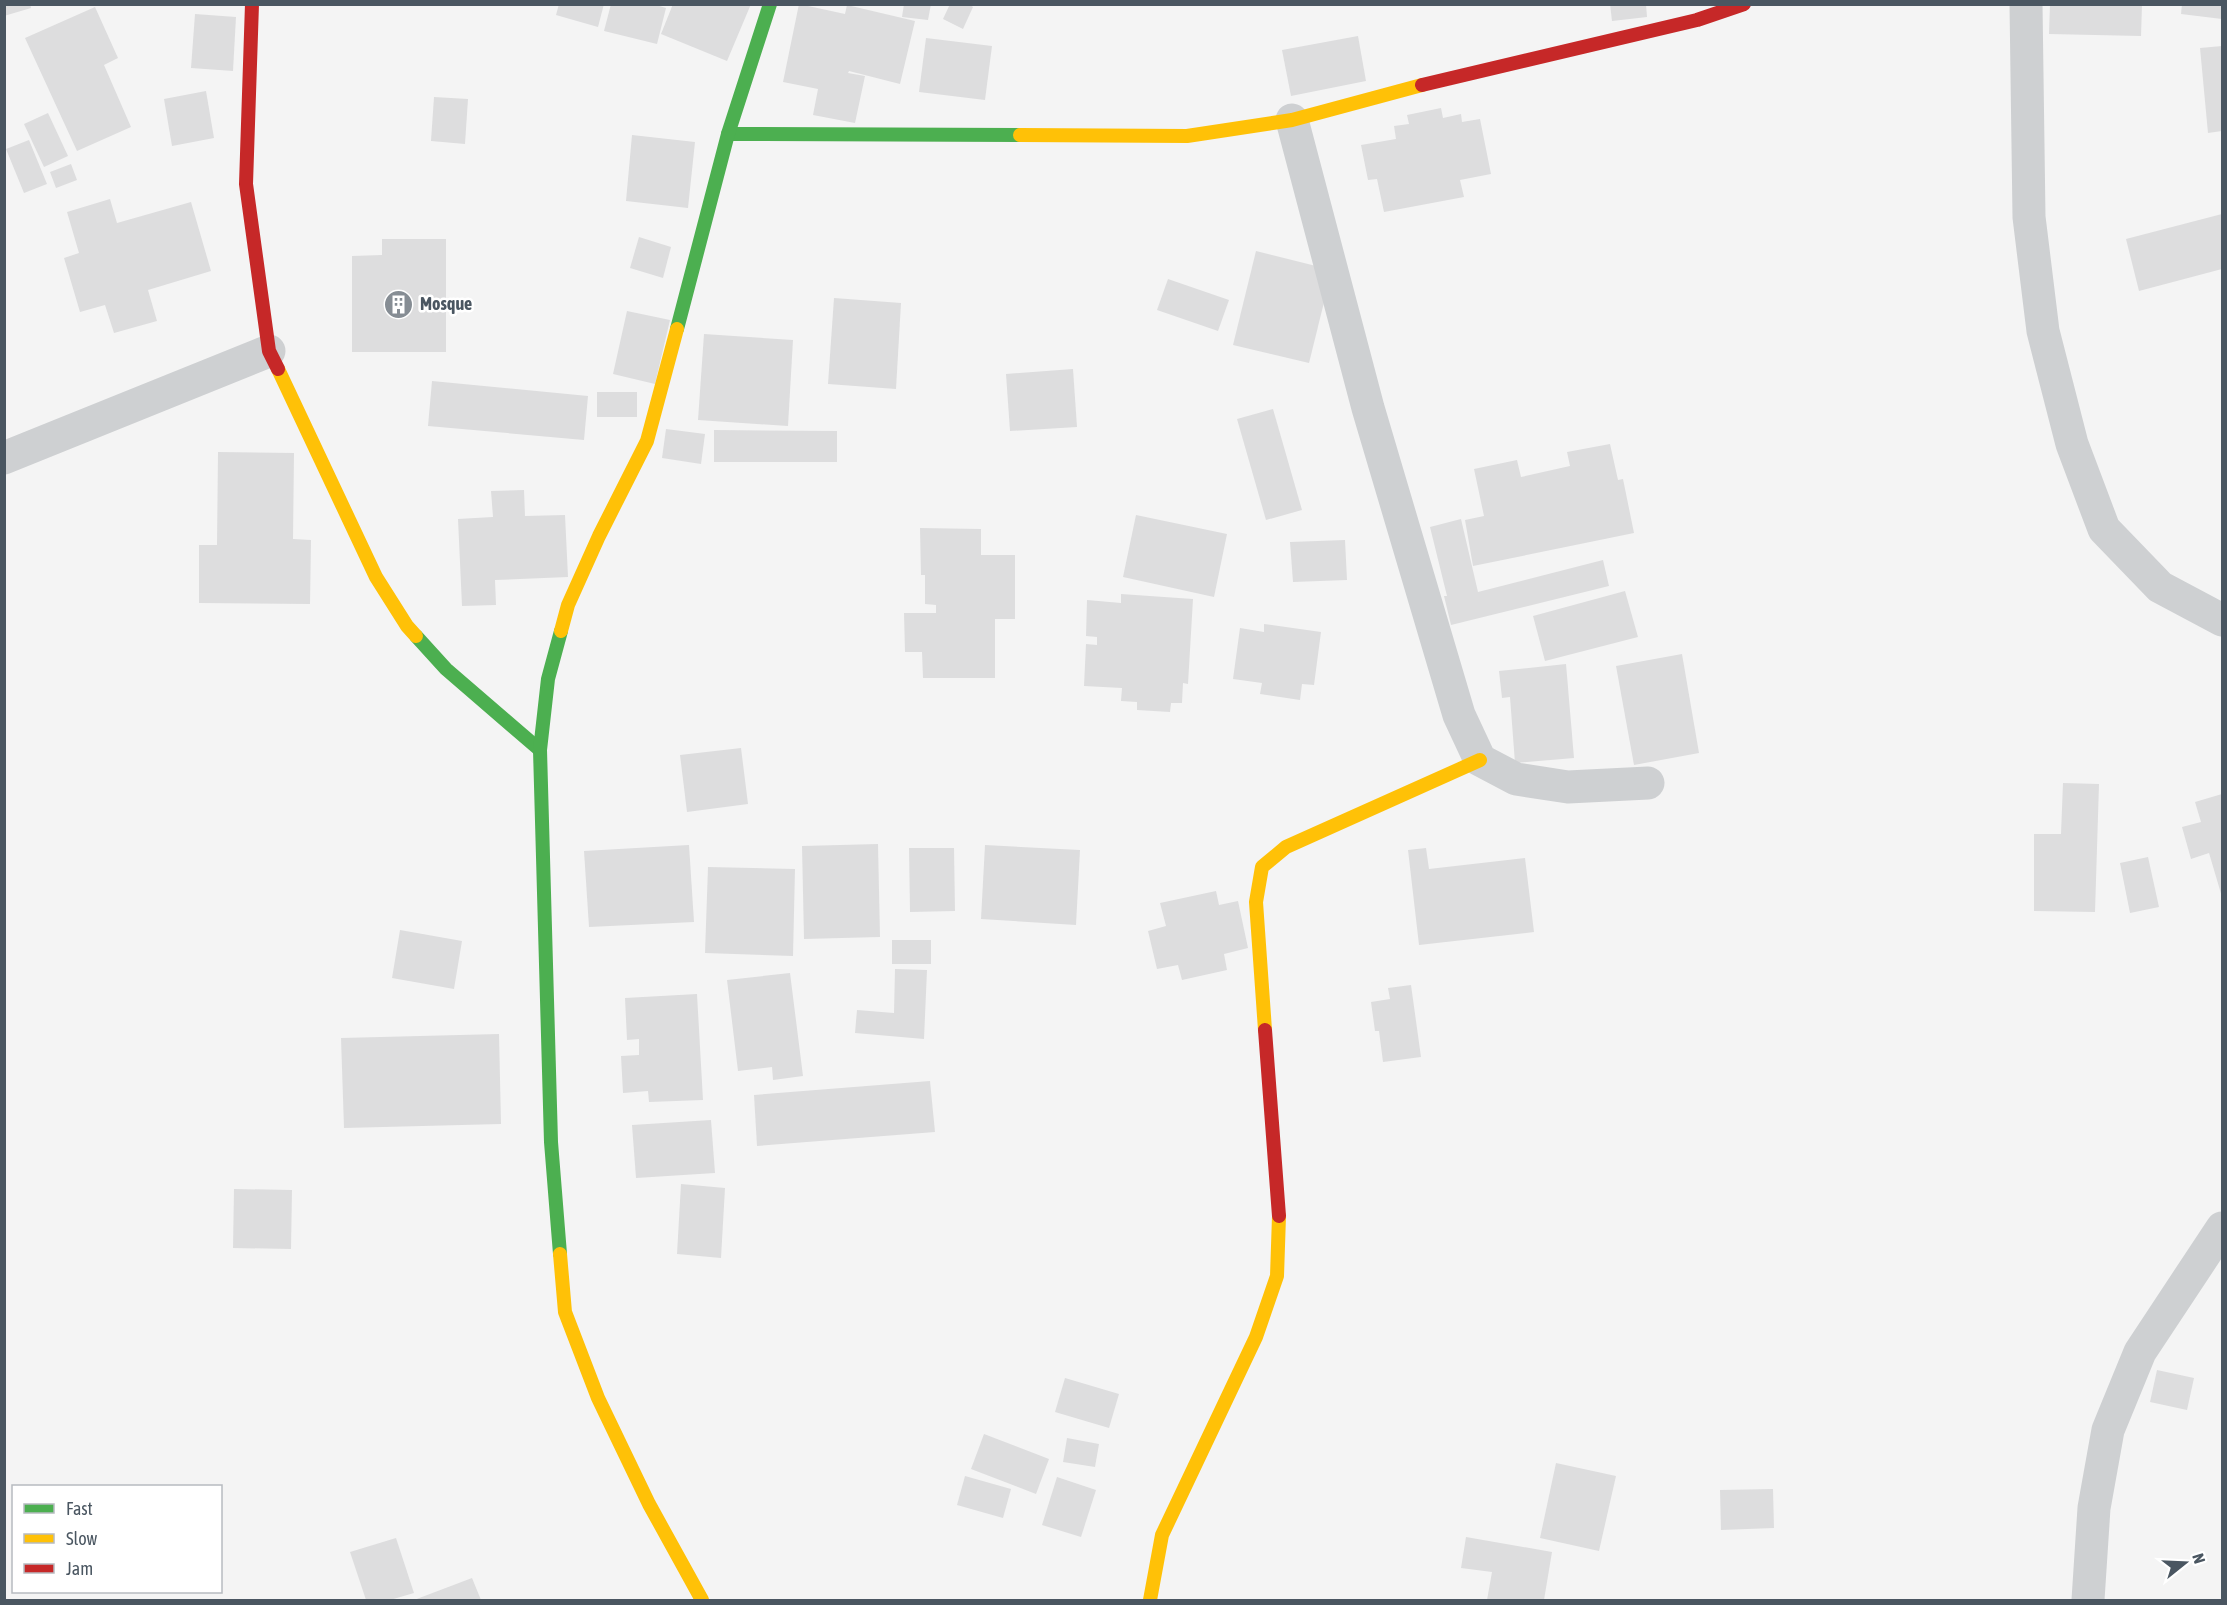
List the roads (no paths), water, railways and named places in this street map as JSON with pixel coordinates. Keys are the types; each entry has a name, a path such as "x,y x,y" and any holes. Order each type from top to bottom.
{"street":[{"path":"252,4 246,184 269,351 376,577 407,626 446,669 540,750"},
{"path":"702,1600 649,1504 598,1398 565,1312 551,1142 540,750 548,680 568,605 598,536 647,441 728,134 770,4"},
{"path":"728,134 1187,136 1292,120 1433,82 1697,20 1744,4"},
{"path":"2026,4 2029,217 2043,330 2072,444 2104,529 2160,587 2223,620"},
{"path":"1292,120 1368,408 1459,715 1480,760 1516,779 1568,787 1648,783"},
{"path":"4,458 269,351"},
{"path":"1150,1600 1162,1535 1256,1337 1277,1276 1279,1215 1256,902 1263,867 1286,847 1480,760"},
{"path":"2088,1600 2094,1508 2108,1430 2140,1352 2223,1228"}],"place":[{"name":"Mosque","path":"399,304"}]}
